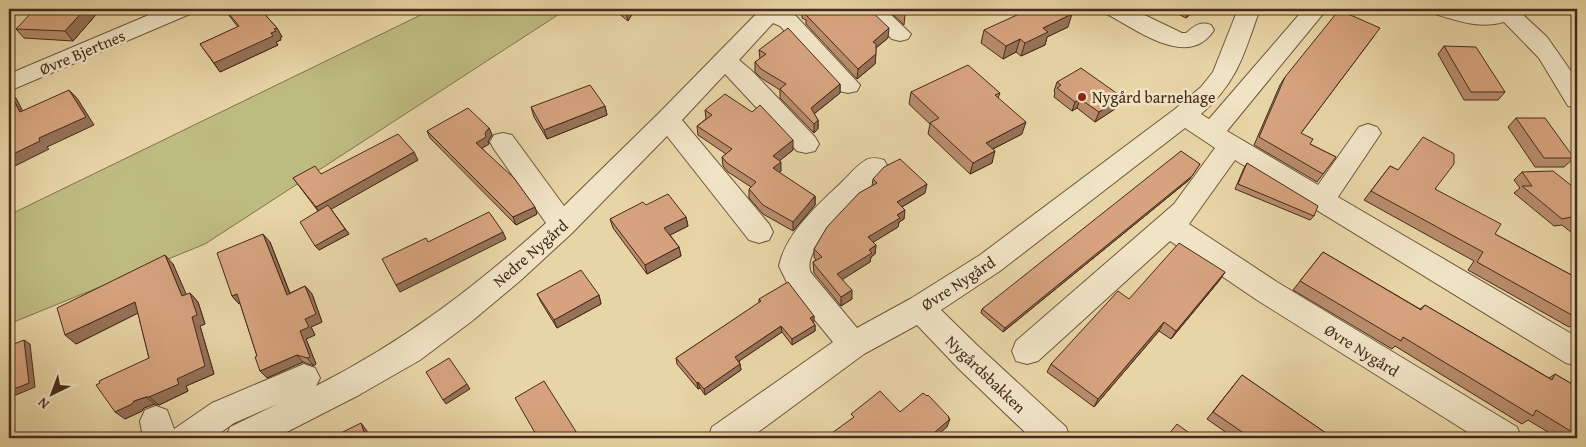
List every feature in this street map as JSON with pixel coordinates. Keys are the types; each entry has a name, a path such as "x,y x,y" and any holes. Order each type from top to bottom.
{"street":[{"name":"Øvre Bjertnes","path":"9,83 182,9"},
{"path":"872,9 900,34"},
{"path":"1115,9 1170,37 1182,41 1192,40 1203,30"},
{"path":"1156,9 1203,30 1237,41"},
{"name":"Øvre Nygård","path":"724,438 853,345 920,308 990,263 1184,115 1210,93 1224,74 1249,9"},
{"path":"1027,351 1184,212 1221,139 1316,9"},
{"path":"1443,9 1479,17 1498,16 1508,10 1534,35 1546,50 1577,100"},
{"path":"772,10 788,21 848,85"},
{"name":"Nedre Nygård","path":"242,438 367,376 410,349 468,306 562,225 668,120 772,10"},
{"path":"724,60 743,76 806,144"},
{"path":"1184,115 1577,353"},
{"path":"668,120 759,232"},
{"path":"1322,200 1368,133"},
{"path":"503,142 549,204 562,225"},
{"path":"853,345 801,282 793,266 793,260 809,236 847,193 875,167"},
{"name":"Øvre Nygård","path":"1170,226 1252,282 1506,438"},
{"name":"Nygårdsbakken","path":"920,308 969,358 1054,438"},
{"path":"186,438 223,413 304,378"}],"shaded area":[{"path":"433,9 567,9 205,244 9,324 9,215"}],"building":[{"path":"35,9 85,9 65,31 16,29"},
{"path":"225,9 260,9 277,28 274,29 276,31 271,33 273,36 214,63 200,44 239,26"},
{"path":"802,9 869,9 889,28 873,42 876,44 876,54 858,69 806,15 809,12"},
{"path":"1030,9 1065,9 1072,14 1043,28 1048,32 1025,43 1020,39 1006,46 984,30"},
{"path":"1339,10 1380,28 1301,133 1313,139 1310,144 1336,157 1323,174 1259,137 1285,77"},
{"path":"788,28 840,84 811,108 818,120 814,124 780,89 786,84 761,69 755,62 766,54 759,50"},
{"path":"1444,46 1476,47 1505,92 1471,92"},
{"path":"968,65 1000,93 995,95 1026,122 986,143 995,151 973,163 930,123 939,118 911,92"},
{"path":"1081,68 1122,97 1099,112 1080,99 1075,102 1057,88 1061,85 1057,82"},
{"path":"590,85 605,106 544,130 531,107"},
{"path":"69,90 86,117 39,138 40,141 9,156 9,92 20,112"},
{"path":"725,94 752,112 760,105 793,140 773,156 781,162 773,168 815,196 793,222 763,205 749,189 756,182 727,163 722,157 732,149 697,126 712,115 705,110"},
{"path":"468,108 489,128 485,133 486,137 476,143 514,178 535,207 513,217 427,131"},
{"path":"1516,118 1545,118 1574,158 1544,158"},
{"path":"398,134 414,152 316,207 293,178 315,166 321,174"},
{"path":"1423,137 1454,154 1454,164 1435,189 1501,224 1495,234 1577,278 1577,318 1477,262 1483,252 1371,191 1390,166 1398,170"},
{"path":"1181,151 1200,164 1192,176 1005,328 982,309"},
{"path":"900,159 927,184 897,202 905,210 897,215 900,218 868,237 876,245 869,250 872,253 837,274 852,290 841,297 814,264 813,262 822,257 814,249 827,227 859,193 877,183 873,179 884,167"},
{"path":"1247,163 1318,206 1314,216 1238,184"},
{"path":"1553,171 1577,190 1577,223 1571,217 1562,219 1522,186 1532,186 1522,172"},
{"path":"668,194 686,217 664,228 679,247 645,265 610,219 643,202 646,205"},
{"path":"328,205 345,229 315,246 300,222"},
{"path":"489,212 503,232 396,285 382,259 426,238 428,242"},
{"path":"263,234 287,295 305,286 316,314 305,319 309,327 300,331 310,357 297,355 260,371 237,294 232,296 217,253"},
{"path":"1179,243 1225,272 1176,331 1164,322 1098,399 1051,364 1118,291 1129,299"},
{"path":"1323,252 1421,310 1425,305 1552,380 1555,374 1577,387 1577,435 1536,410 1533,416 1403,337 1401,341 1300,281"},
{"path":"165,255 182,296 190,293 197,315 192,317 205,366 177,379 179,384 149,397 134,401 132,404 115,412 96,385 100,383 99,381 149,358 135,302 65,335 57,308"},
{"path":"581,270 599,295 554,320 537,294"},
{"path":"788,282 814,316 810,318 815,325 792,339 781,326 735,357 740,364 704,389 676,358 761,301 759,299"},
{"path":"24,340 29,383 9,391 9,346"},
{"path":"449,358 467,384 443,400 426,372"},
{"path":"1242,375 1333,438 1251,438 1213,412"},
{"path":"544,381 580,438 538,438 515,398"},
{"path":"880,391 900,412 923,393 928,395 950,419 928,438 825,438 854,417 851,414"},
{"path":"361,423 366,438 331,438"},
{"path":"1177,424 1196,438 1166,438"}],"place":[{"name":"Nygård barnehage","path":"1082,97"}]}
